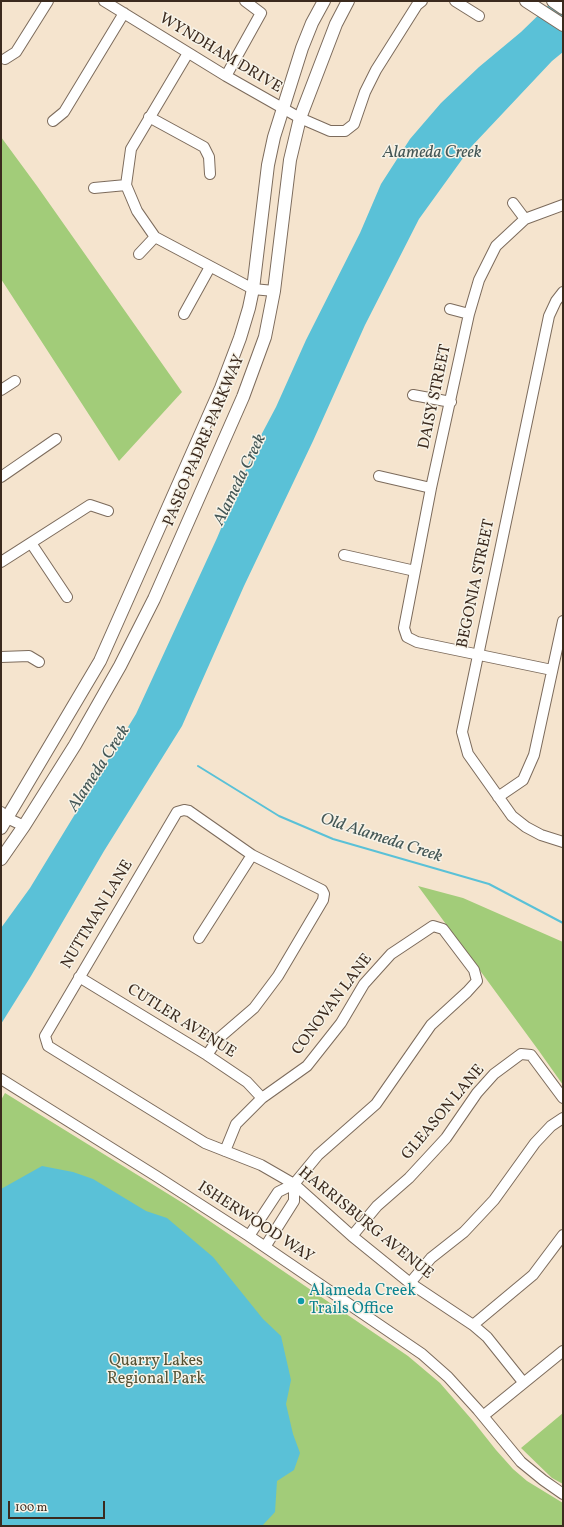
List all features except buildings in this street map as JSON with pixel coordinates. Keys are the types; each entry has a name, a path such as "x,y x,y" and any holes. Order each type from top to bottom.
{"main road":[{"name":"PASEO PADRE PARKWAY","path":"3,820 100,661 221,388 240,338 249,308 268,165 274,137 305,42 312,23 324,1"},
{"name":"PASEO PADRE PARKWAY","path":"1,859 24,826 79,739 120,666 154,599 243,397 265,337 274,291 290,160 300,118 336,24 348,1"},
{"path":"526,1 563,24"},
{"path":"552,1 563,8"}],"street":[{"path":"5,59 16,52 48,1"},
{"name":"WYNDHAM DRIVE","path":"104,1 282,109 330,131 345,131 354,124 365,92 376,70 416,5 422,1"},
{"path":"226,76 261,13 245,1"},
{"path":"455,1 479,16"},
{"path":"53,121 64,112 124,13"},
{"path":"188,53 131,149 126,185 137,211 155,238 252,289 274,291"},
{"path":"149,117 204,147 209,157 210,174"},
{"path":"94,188 126,185"},
{"path":"513,203 525,220"},
{"name":"DAISY STREET","path":"477,654 417,642 407,637 404,628 431,488 469,314 479,280 496,246 525,220 563,205"},
{"path":"139,254 155,238"},
{"path":"184,314 210,268"},
{"name":"BEGONIA STREET","path":"563,292 556,301 549,316 477,654 462,732 468,754 512,816 526,827 541,835 563,842"},
{"path":"450,309 469,314"},
{"path":"1,390 15,381"},
{"path":"413,395 451,402"},
{"path":"1,477 56,439"},
{"path":"379,476 431,488"},
{"path":"1,562 90,505 108,511"},
{"path":"31,543 67,597"},
{"path":"344,555 415,571"},
{"path":"498,797 522,780 534,755 563,621"},
{"path":"477,654 552,670"},
{"path":"1,657 29,656 39,662"},
{"name":"NUTTMAN LANE","path":"46,1041 45,1036 177,812 184,810 189,811 252,855"},
{"path":"3,820 24,826"},
{"path":"199,938 252,855 322,890 324,894 323,900 278,976 254,1008 218,1039 208,1056"},
{"name":"CONOVAN LANE","path":"225,1151 236,1124 262,1098 307,1066 341,1023 364,984 391,954 432,926 443,929 474,970 476,981 467,992 431,1025 376,1104 318,1155 294,1184"},
{"name":"CUTLER AVENUE","path":"80,977 208,1056 247,1082 262,1098"},
{"name":"HARRISBURG AVENUE","path":"46,1041 48,1046 205,1143 261,1165 294,1184 352,1236 410,1283 473,1325 487,1337 523,1382"},
{"name":"GLEASON LANE","path":"352,1236 377,1206 409,1178 446,1138 477,1092 494,1074 521,1054 531,1055 563,1098"},
{"name":"ISHERWOOD WAY","path":"1,1079 249,1236 422,1354 448,1377 521,1462 542,1480 563,1494"},
{"path":"410,1283 431,1258 464,1232 494,1200 535,1143 551,1126 563,1118"},
{"path":"249,1236 278,1192 294,1184 294,1201 264,1247"},
{"path":"473,1325 533,1275 563,1235"},
{"path":"480,1413 552,1362 563,1351"}],"green space":[{"path":"1,137 182,392 119,461 1,279"},
{"path":"418,886 463,898 563,942 563,1085 539,1051"},
{"name":"Quarry Lakes Regional Park","path":"5,1093 186,1205 408,1356 440,1383 513,1469 527,1481 563,1503 563,1526 1,1526 1,1100"},
{"path":"563,1413 563,1484 552,1478 521,1448"}],"water":[{"name":"Alameda Creek","path":"553,1 563,1 563,52 552,61 471,147 419,219 365,325 313,441 244,586 182,726 104,851 31,976 1,1024 1,928 30,888 136,714 217,538 258,441 276,407 306,340 360,233 381,184 410,139 441,103 479,67 521,32"},
{"name":"Quarry Lakes Regional Park","path":"42,1166 73,1172 93,1179 146,1211 167,1218 213,1257 263,1319 281,1336 291,1380 286,1404 293,1434 300,1453 294,1470 277,1481 275,1512 262,1526 1,1526 1,1189"}],"waterway":[{"name":"Old Alameda Creek","path":"198,766 279,816 333,839 489,884 563,923"}],"place":[{"name":"Alameda Creek Trails Office","path":"301,1301"}]}
